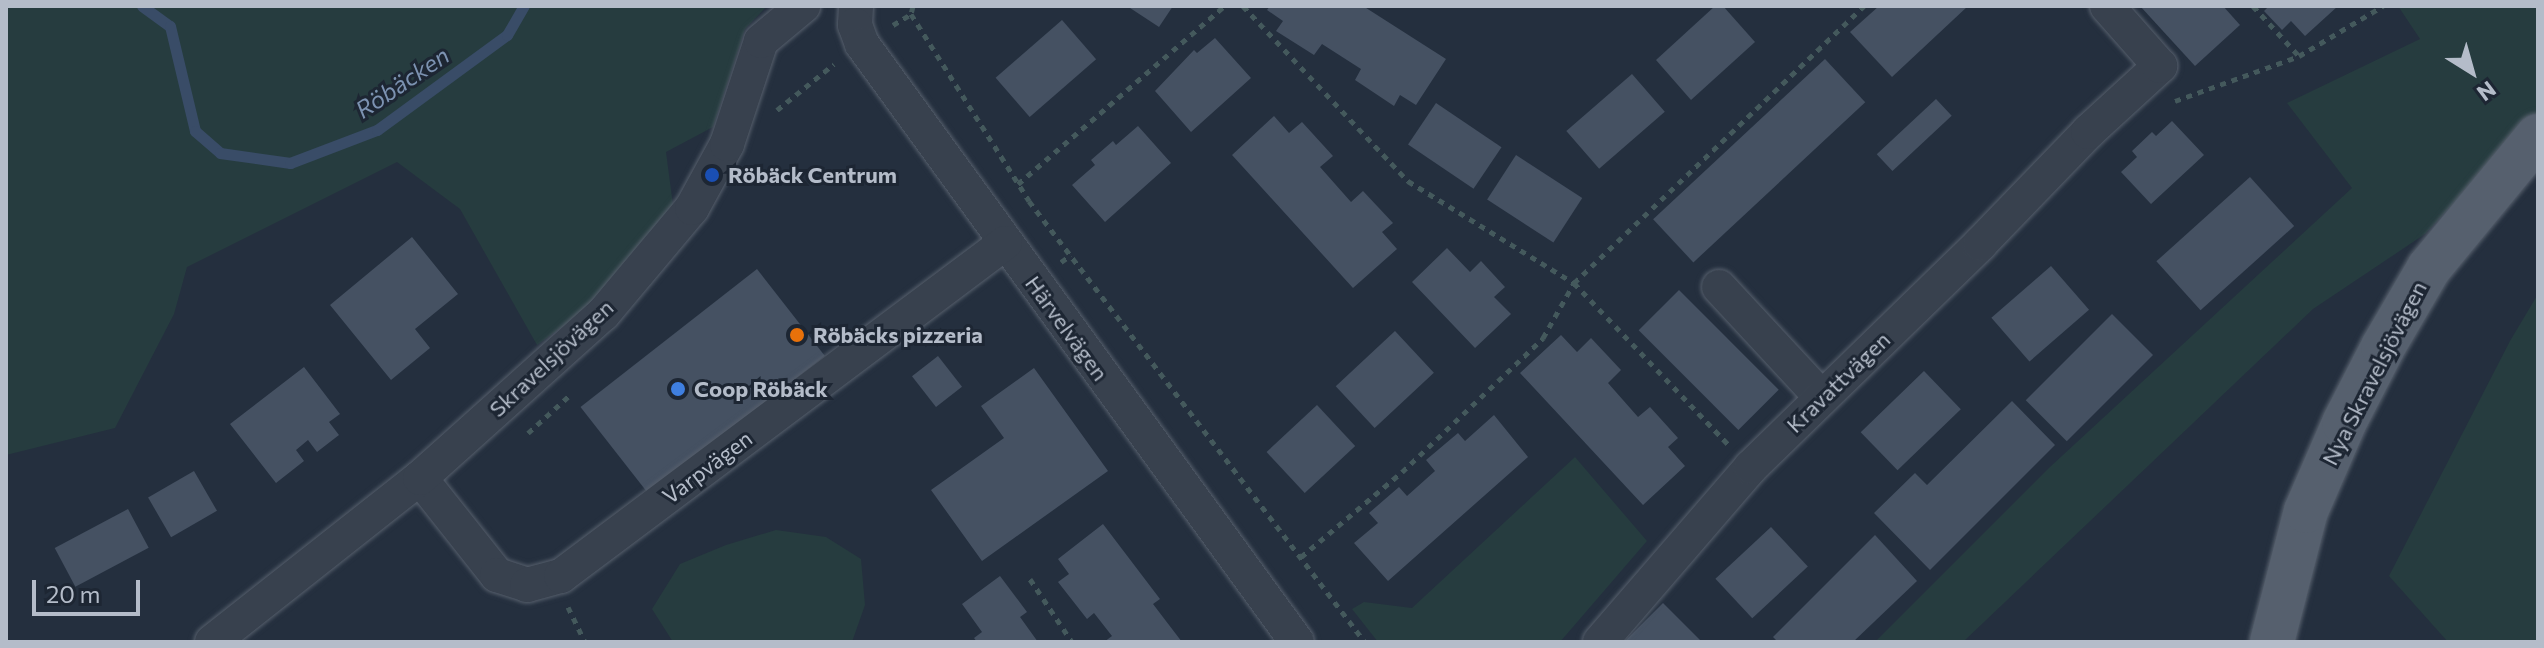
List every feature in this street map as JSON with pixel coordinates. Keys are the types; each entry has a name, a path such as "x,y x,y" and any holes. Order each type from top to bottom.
{"main road":[{"name":"Nya Skravelsjövägen","path":"2272,642 2306,511 2344,423 2383,347 2429,268 2538,136"}],"street":[{"name":"Skravelsjövägen","path":"212,642 420,478 603,314 692,208 727,144 761,41 803,6"},
{"name":"Härvelvägen","path":"856,6 855,25 862,44 1297,642"},
{"name":"Kravattvägen","path":"1600,642 1751,467 2088,132 2160,66 2107,6"},
{"name":"Varpvägen","path":"420,478 497,575 527,585 561,576 1005,243"},
{"path":"1719,287 1822,398"}],"path":[{"path":"772,114 862,44 911,14 913,6"},
{"path":"1018,184 1224,6"},
{"path":"1243,6 1408,181 1574,283 1751,467"},
{"path":"1301,557 1402,472 1543,338 1574,283 1864,6"},
{"path":"2253,6 2299,56"},
{"path":"2172,102 2299,56 2383,6"},
{"path":"911,14 1018,184 1365,642"},
{"path":"1030,579 1072,642"}],"green space":[{"path":"6,6 767,6 745,29 713,127 666,152 673,205 600,300 537,345 460,209 397,162 187,267 174,314 115,428 6,455"},
{"path":"2398,6 2538,6 2538,114 2425,234 2313,309 1963,642 1875,642 2050,467 2352,188 2287,103 2420,39"},
{"path":"2538,294 2538,642 2448,642 2389,576 2510,341"},
{"path":"1575,457 1647,541 1560,642 1378,642 1352,609 1364,602 1412,608"},
{"path":"776,530 826,537 861,559 865,605 852,642 673,642 652,609 680,564 726,545"}],"building":[{"path":"1127,6 1173,6 1159,27"},
{"path":"1270,6 1363,6 1446,59 1416,105 1400,95 1394,106 1355,80 1361,69 1322,44 1314,55 1276,31 1283,21 1267,10"},
{"path":"1715,6 1723,6 1755,42 1691,100 1656,60"},
{"path":"1879,6 1968,6 1892,77 1850,32"},
{"path":"2140,6 2223,6 2240,25 2195,66"},
{"path":"2269,6 2338,6 2305,36 2291,21 2282,30 2264,11"},
{"path":"1062,20 1096,59 1030,117 996,78"},
{"path":"1215,38 1251,78 1191,132 1155,91 1194,50 1197,53"},
{"path":"1825,59 1865,102 1693,262 1653,219"},
{"path":"1632,74 1665,112 1599,169 1566,131"},
{"path":"1936,99 1952,116 1892,171 1877,154"},
{"path":"1436,103 1501,147 1474,189 1408,144"},
{"path":"1274,116 1289,133 1302,122 1333,156 1320,167 1351,202 1363,191 1393,223 1382,232 1397,249 1353,288 1232,155"},
{"path":"2172,121 2204,155 2151,204 2121,172 2137,157 2132,151 2152,132 2156,136"},
{"path":"1138,126 1171,163 1105,222 1072,185 1095,165 1091,160 1113,141 1116,145"},
{"path":"1516,155 1582,198 1553,242 1487,199"},
{"path":"2250,177 2294,226 2201,310 2156,261"},
{"path":"412,237 458,294 415,329 430,348 391,380 330,305"},
{"path":"1447,248 1470,272 1481,261 1505,287 1494,297 1511,314 1475,348 1412,282"},
{"path":"2051,266 2089,310 2029,362 1991,318"},
{"path":"757,269 825,356 648,494 580,407"},
{"path":"1679,290 1779,390 1738,430 1639,330"},
{"path":"2112,314 2153,355 2067,441 2026,400"},
{"path":"1395,331 1434,373 1375,428 1336,386"},
{"path":"1561,335 1577,352 1591,338 1621,370 1608,383 1638,417 1650,407 1678,438 1668,447 1685,466 1643,505 1520,373"},
{"path":"938,356 962,387 936,407 912,376"},
{"path":"304,367 340,414 329,422 339,435 317,452 308,440 296,450 304,461 276,483 230,424"},
{"path":"1034,368 1108,471 982,561 931,490 1004,438 981,406"},
{"path":"1924,371 1961,409 1898,470 1861,432"},
{"path":"2012,401 2055,445 1930,570 1874,513 1915,473 1927,485"},
{"path":"1317,405 1355,446 1305,493 1267,452"},
{"path":"1494,415 1528,457 1388,581 1354,543 1378,523 1369,513 1399,487 1407,496 1435,471 1426,460 1458,433 1465,441"},
{"path":"194,471 217,511 171,537 148,498"},
{"path":"128,509 149,548 75,587 55,548"},
{"path":"1103,524 1160,599 1153,604 1182,642 1104,642 1112,636 1094,613 1087,619 1058,582 1069,574 1058,559"},
{"path":"1771,527 1808,566 1752,618 1715,579"},
{"path":"1875,535 1917,581 1853,642 1778,642 1773,637"},
{"path":"1000,576 1027,612 1020,617 1038,642 977,642 974,638 982,632 962,604"},
{"path":"1663,603 1702,642 1624,642"}],"waterway":[{"name":"Röbäcken","path":"142,6 170,26 195,131 220,153 290,163 377,130 507,35 524,6"}],"place":[{"name":"Röbäck Centrum","path":"712,175"},
{"name":"Röbäcks pizzeria","path":"797,335"},
{"name":"Coop Röbäck","path":"678,389"}]}
